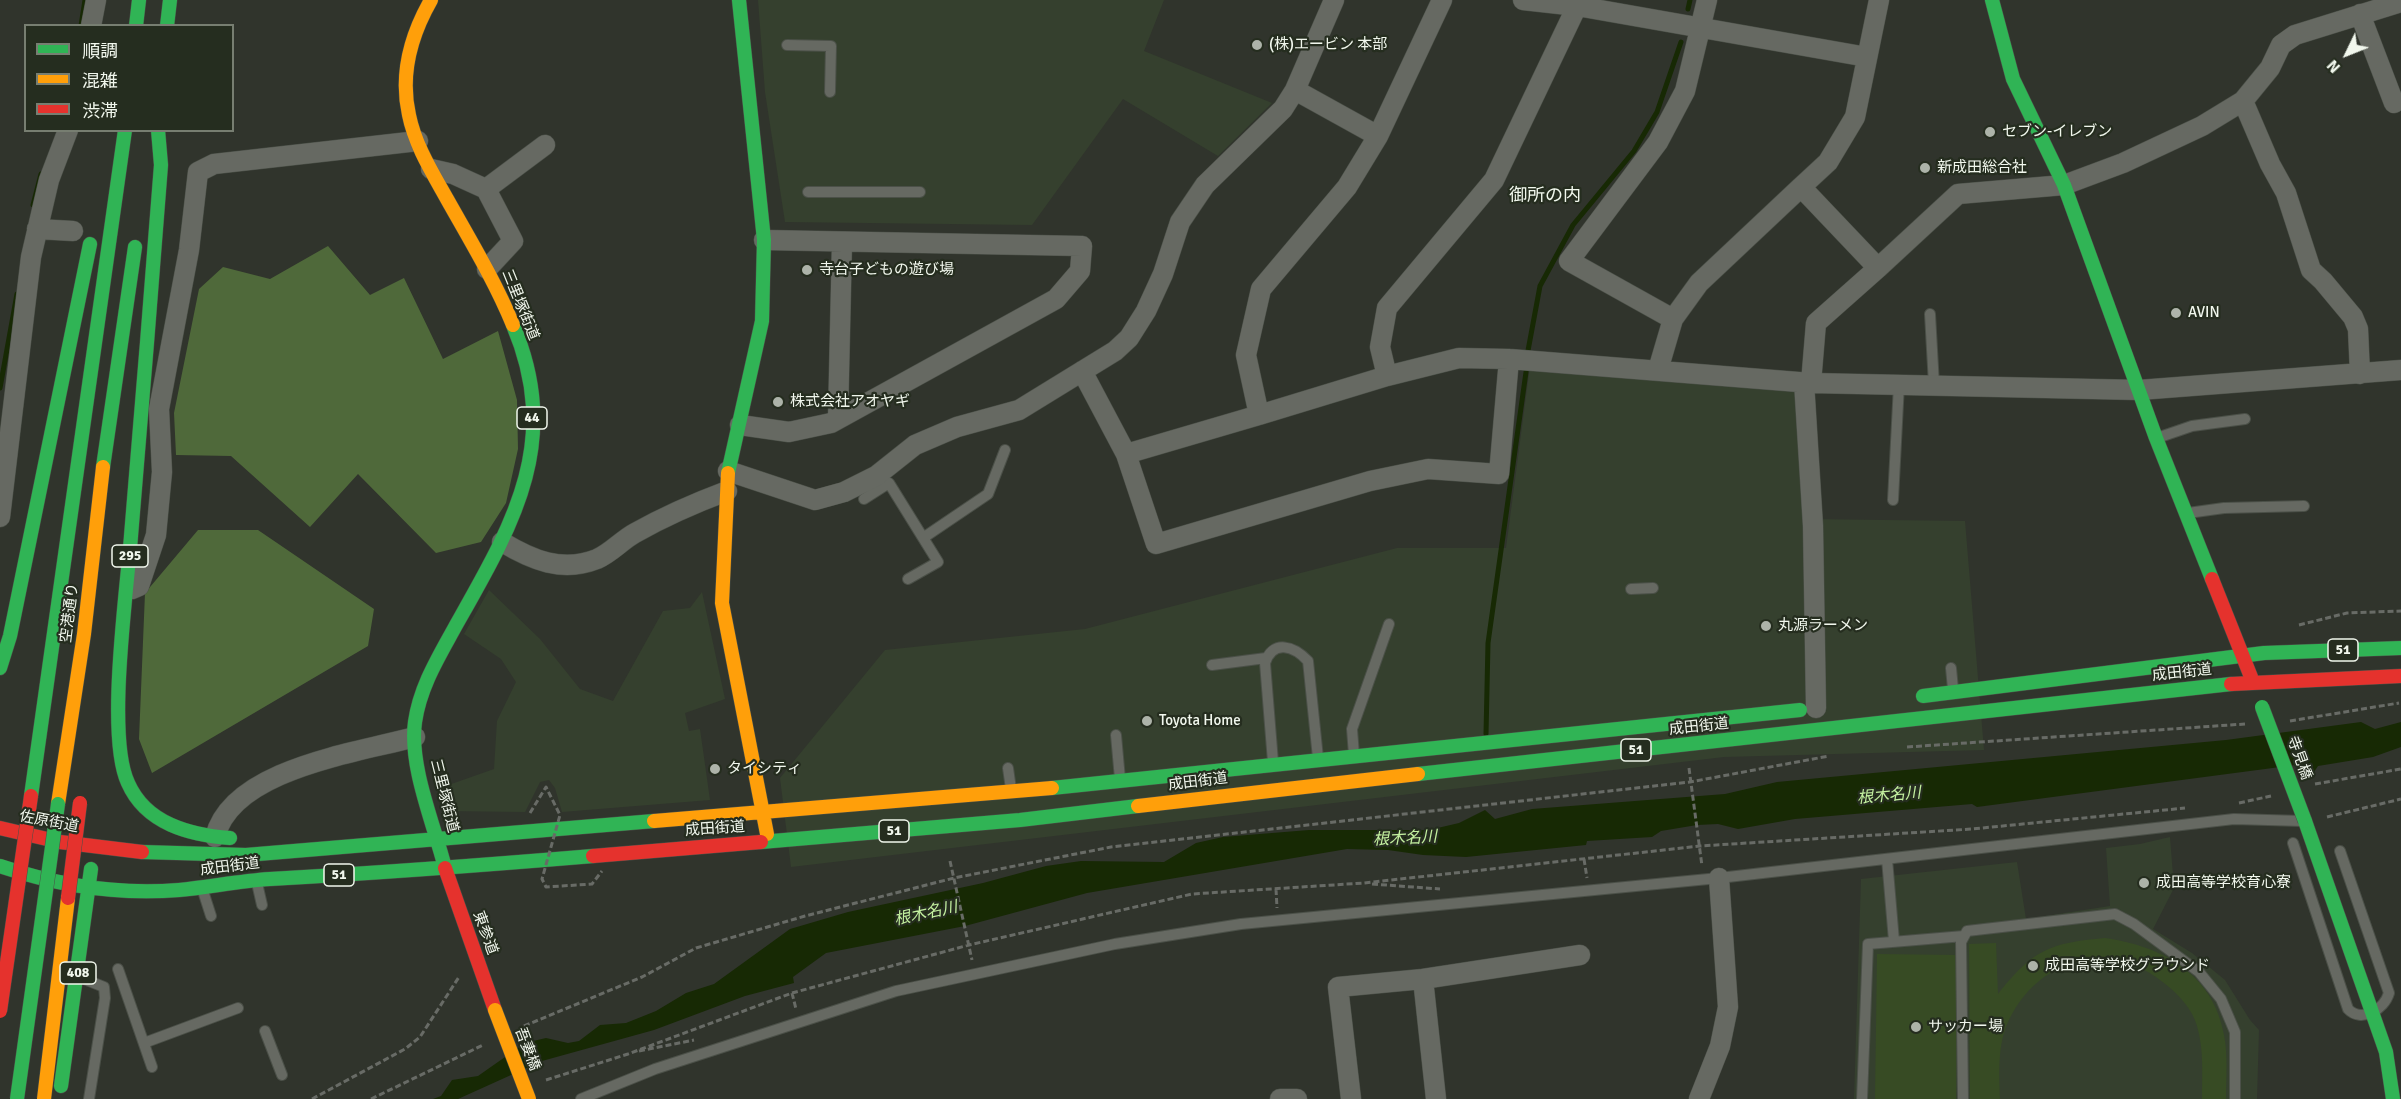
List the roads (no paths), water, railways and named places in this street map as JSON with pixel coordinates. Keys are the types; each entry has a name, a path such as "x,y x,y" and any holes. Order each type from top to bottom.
{"main road":[{"path":"136,24 139,0"},
{"path":"167,24 170,0"},
{"name":"三里塚街道","path":"431,0 413,41 406,78 407,106 418,141 431,169 487,269 518,335 529,383 533,429 528,476 511,525 424,683 416,711 417,759 445,868"},
{"path":"739,0 764,240 762,321 728,471 722,603 768,842"},
{"name":"寺見橋","path":"1992,0 2013,79 2064,185 2156,438 2188,513 2305,821 2386,1052 2393,1099"},
{"path":"104,177 113,132"},
{"name":"空港通り","path":"26,795 35,756 125,132"},
{"path":"146,176 153,132"},
{"name":"295","path":"158,132 161,165 127,591 118,736 126,779 132,792 155,816 188,833 240,838"},
{"path":"0,668 10,636 83,233"},
{"name":"空港通り","path":"17,1099 49,859 84,634 112,394 137,234"},
{"name":"295","path":"84,634 89,665 86,723"},
{"name":"成田街道","path":"1909,698 2243,656 2285,652 2401,648"},
{"name":"成田街道","path":"0,866 32,877 90,890 127,892 202,888 256,880 445,868 1020,820 1307,786 2253,682 2401,676"},
{"name":"成田街道","path":"93,847 196,856 246,855 764,812 919,796 1011,792 1120,782 1823,708"},
{"path":"0,1011 22,854 26,795"},
{"path":"0,923 26,795"},
{"path":"44,1099 81,797"},
{"name":"佐原街道","path":"0,828 33,837 93,847"},
{"path":"278,840 303,850"},
{"name":"408","path":"59,1099 90,890 93,847"},
{"name":"東参道","path":"445,868 495,1010"},
{"name":"吾妻橋","path":"495,1010 529,1099"}],"street":[{"path":"91,24 96,0"},
{"path":"728,471 814,500 844,492 876,476 915,445 957,427 1019,410 1115,351 1129,338 1146,311 1163,274 1180,222 1217,171 1283,109 1295,90 1334,0"},
{"path":"1259,415 1246,355 1261,289 1347,187 1378,136 1442,0"},
{"path":"1523,0 1577,6 1867,57"},
{"path":"1673,320 1569,261 1658,142 1685,91 1707,0"},
{"path":"1658,370 1673,320 1699,283 1828,162 1855,117 1879,0"},
{"path":"1823,708 1808,383 1816,323 1958,194 2064,185 2123,163 2192,131 2243,101 2270,68 2281,45 2288,39 2401,2"},
{"path":"1387,376 1380,347 1387,308 1494,180 1577,6"},
{"path":"2360,14 2394,103"},
{"path":"1295,90 1378,136"},
{"path":"2243,101 2270,164 2286,193 2311,270 2324,280 2354,317 2358,330 2360,374"},
{"path":"0,517 31,257 49,180 67,132"},
{"path":"127,591 139,586 156,535 162,472 159,409 189,250 198,172 214,164 418,141"},
{"path":"486,189 545,145"},
{"path":"431,169 453,174 486,189 513,241 487,269"},
{"path":"1801,187 1878,268"},
{"path":"37,229 83,233"},
{"path":"740,425 789,432 831,423 1056,299 1080,271 1082,246 764,240"},
{"path":"838,418 842,242"},
{"path":"167,246 189,250"},
{"path":"1126,454 1387,376 1459,358 1658,370 1808,383 2139,390 2401,370"},
{"path":"1082,371 1126,454 1156,543 1370,481 1428,469 1499,474 1512,360"},
{"path":"502,542 530,559 571,566 599,558 633,534 687,506 727,490"},
{"path":"215,837 218,823 237,802 258,785 305,766 415,737"},
{"path":"1699,1099 1720,1046 1728,1007 1712,879"},
{"path":"1350,1099 1338,987 1423,978 1580,955"},
{"path":"1423,978 1436,1099"},
{"path":"1280,1099 1297,1099"}],"lane":[{"path":"787,45 831,46 830,92"},
{"path":"808,192 920,192"},
{"path":"1930,314 1934,385"},
{"path":"1893,500 1899,384"},
{"path":"2156,438 2192,426 2245,418"},
{"path":"923,538 988,494 1005,450"},
{"path":"864,499 889,483 938,562 908,579"},
{"path":"2188,513 2224,507 2304,506"},
{"path":"1631,589 1653,588"},
{"path":"1354,758 1352,729 1389,624"},
{"path":"1212,665 1266,658 1276,649 1287,646 1298,650 1308,661 1318,761"},
{"path":"1266,658 1274,766"},
{"path":"1951,668 1953,692"},
{"path":"1116,735 1120,782"},
{"path":"1008,768 1011,792"},
{"path":"581,1099 655,1069 760,1033 896,991 1115,944 1241,924 1712,879 2234,819 2305,821"},
{"path":"2293,843 2348,1009 2354,1016 2360,1016 2372,1012 2386,1001 2389,993 2340,851"},
{"path":"1887,860 1894,941"},
{"path":"256,880 262,905"},
{"path":"202,888 211,916"},
{"path":"1963,1099 1961,942 1967,931 2115,914 2134,924 2199,972 2221,999 2235,1032 2235,1099"},
{"path":"1863,1099 1868,944 1964,936"},
{"path":"118,969 152,1067"},
{"path":"77,976 104,987 105,998 89,1099"},
{"path":"144,1043 238,1008"},
{"path":"265,1031 282,1075"}],"water":[{"name":"根木名川","path":"2361,722 2375,729 2401,722 2401,747 2373,757 2318,766 2312,775 2303,764 1977,807 1972,804 1795,819 1738,829 1718,824 1697,825 1661,831 1652,837 1587,841 1586,845 1466,857 1347,849 1087,893 965,926 826,953 793,977 794,983 745,996 654,1030 542,1061 458,1099 433,1099 441,1096 452,1080 478,1076 525,1043 546,1038 568,1043 579,1041 600,1025 626,1023 656,1011 686,993 714,984 790,929 848,912 983,883 1046,866 1081,861 1164,862 1196,843 1223,837 1309,830 1429,830 1459,823 1485,810 1495,819 1532,809 1725,794 1777,782 2226,740"}],"waterway":[{"path":"81,24 85,0"},
{"path":"1688,9 1690,0"},
{"path":"1527,356 1540,286 1573,225 1634,151 1657,112 1681,42"},
{"path":"33,205 41,174"},
{"path":"0,388 17,294"},
{"path":"1486,734 1488,643 1527,365"}],"place":[{"name":"(株)エービン 本部","path":"1257,45"},
{"name":"セブン-イレブン","path":"1990,132"},
{"name":"新成田総合社","path":"1925,168"},
{"name":"寺台子どもの遊び場","path":"807,270"},
{"name":"AVIN","path":"2176,313"},
{"name":"株式会社アオヤギ","path":"778,402"},
{"name":"丸源ラーメン","path":"1766,626"},
{"name":"Toyota Home","path":"1147,721"},
{"name":"タイシティ","path":"715,769"},
{"name":"成田高等学校育心寮","path":"2144,883"},
{"name":"成田高等学校グラウンド","path":"2033,966"},
{"name":"サッカー場","path":"1916,1027"}],"district":[{"name":"御所の内","path":"1545,196"}]}
